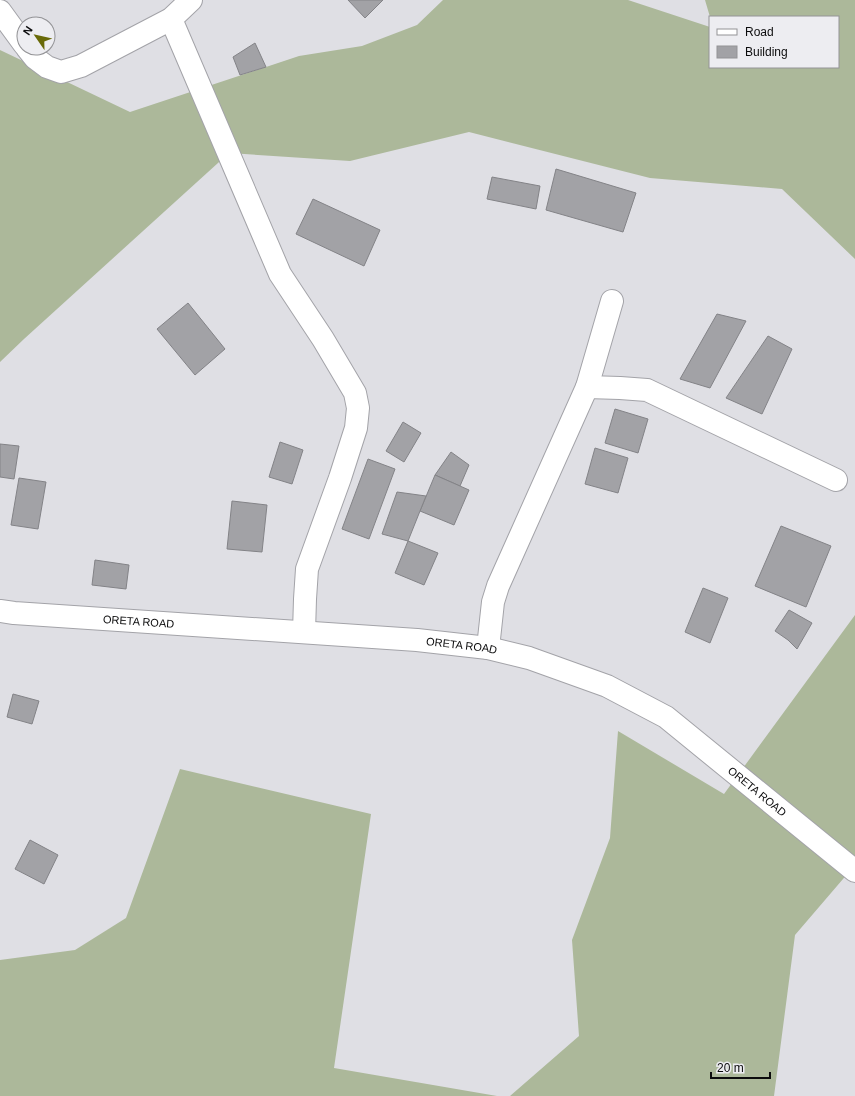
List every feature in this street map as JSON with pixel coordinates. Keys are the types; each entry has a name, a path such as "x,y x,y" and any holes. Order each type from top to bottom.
{"street":[{"path":"33,56 47,67 61,72 82,66 171,19 192,0"},
{"path":"0,11 16,33"},
{"path":"171,19 280,274 323,339 355,393 358,408 356,428 308,569 304,632"},
{"path":"488,648 494,602 498,586 587,387 612,300"},
{"path":"587,387 647,390 836,480"},
{"name":"ORETA ROAD","path":"0,611 417,640 488,648 528,658 607,686 666,717 855,871"}],"green space":[{"path":"443,0 628,0 709,27 709,68 839,68 839,16 710,16 705,0 855,0 855,259 782,189 650,178 469,132 350,161 229,153 0,362 0,50 130,112 299,56 362,46 417,25"},
{"path":"855,615 855,865 795,935 774,1096 510,1096 579,1036 572,940 610,838 618,731 724,794"},
{"path":"180,769 371,814 334,1068 497,1096 0,1096 0,960 75,950 126,918"}],"building":[{"path":"348,0 383,0 365,18"},
{"path":"255,43 266,67 240,75 233,57"},
{"path":"556,169 636,193 623,232 546,210"},
{"path":"492,177 540,186 536,209 487,199"},
{"path":"313,199 380,230 364,266 296,234"},
{"path":"188,303 225,349 195,375 157,329"},
{"path":"717,314 746,321 710,388 680,379"},
{"path":"768,336 792,349 762,414 726,398"},
{"path":"615,409 648,419 638,453 605,443"},
{"path":"403,422 421,433 404,462 386,451"},
{"path":"280,442 303,450 292,484 269,477"},
{"path":"0,444 19,446 14,479 0,477"},
{"path":"595,448 628,458 618,493 585,484"},
{"path":"451,452 469,465 460,486 435,475"},
{"path":"368,459 395,469 369,539 342,529"},
{"path":"435,475 469,490 454,525 420,511"},
{"path":"19,478 46,482 38,529 11,525"},
{"path":"397,492 426,496 408,541 382,534"},
{"path":"232,501 267,505 262,552 227,549"},
{"path":"781,526 831,546 806,607 755,586"},
{"path":"408,541 438,553 424,585 395,573"},
{"path":"95,560 129,565 126,589 92,585"},
{"path":"703,588 728,598 710,643 685,632"},
{"path":"789,610 812,623 797,649 788,640 775,631"},
{"path":"13,694 39,701 32,724 7,717"},
{"path":"30,840 58,855 44,884 15,869"}]}
